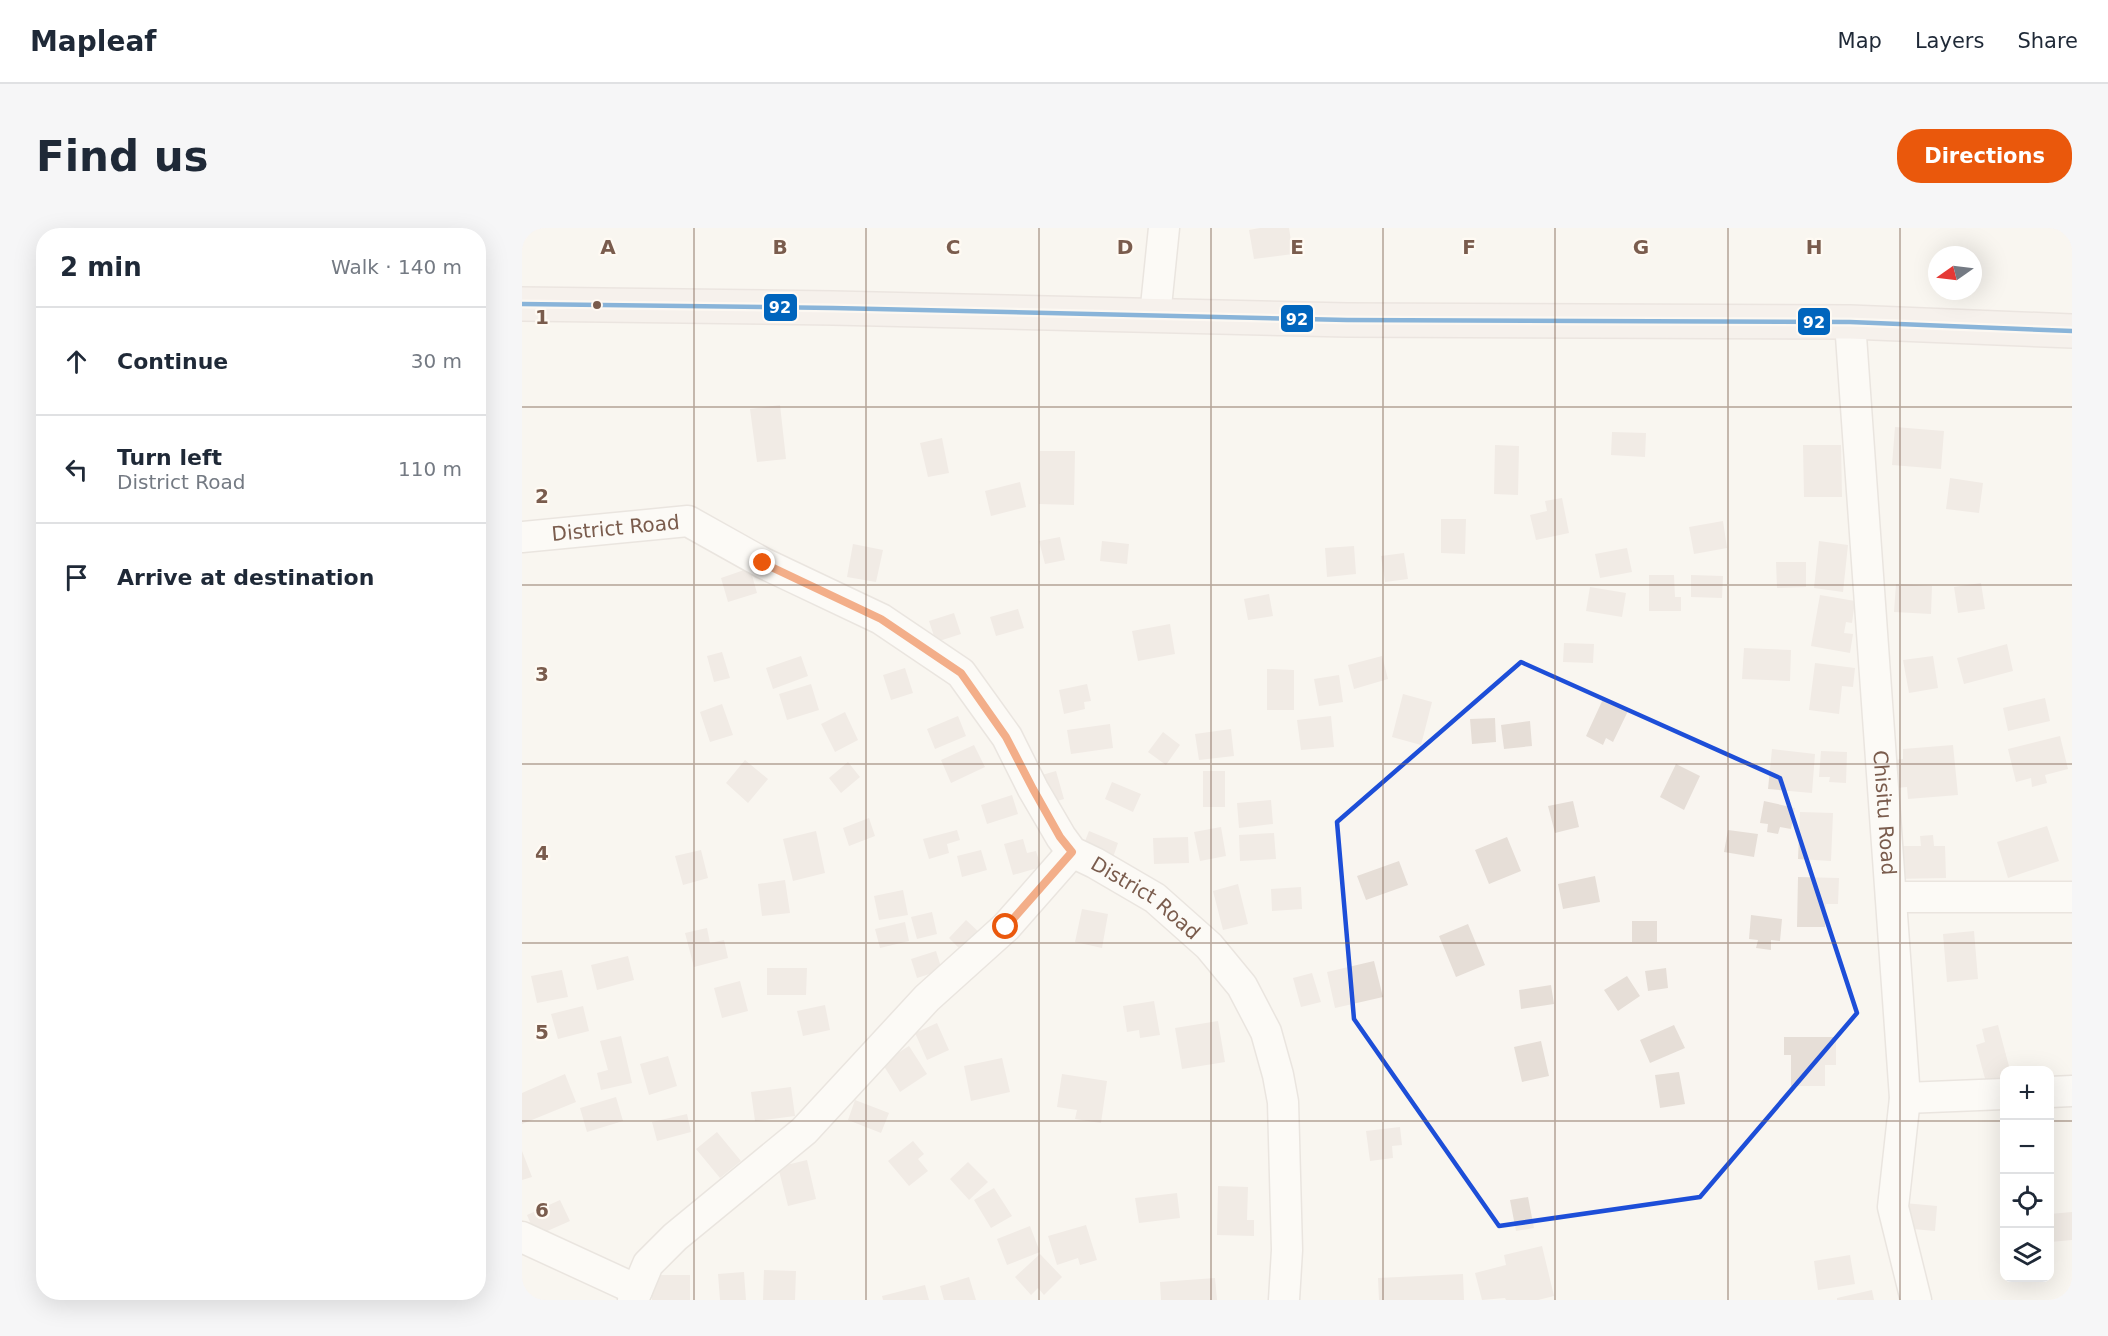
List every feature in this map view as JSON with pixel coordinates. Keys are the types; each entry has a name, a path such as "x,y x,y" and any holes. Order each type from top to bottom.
{"highway":[{"path":"522,304 833,308 1347,321 1850,322 2072,331"}],"street":[{"path":"1155,316 1164,228"},
{"name":"Chisitu Road","path":"1850,322 1905,1098 1893,1208 1917,1300"},
{"name":"District Road","path":"522,537 688,521 763,563 881,619 961,673 1006,737 1060,837 1072,852 1155,898 1209,946 1242,986 1266,1032 1283,1102 1287,1250 1284,1300"},
{"path":"522,1237 635,1295 648,1264 675,1237 804,1131 927,998 1006,927 1072,852"},
{"path":"1891,897 2072,897"},
{"path":"2054,1092 2072,1091"},
{"path":"1905,1098 2000,1094"}],"highlighted area":[{"path":"1521,662 1780,778 1857,1013 1700,1197 1499,1226 1354,1019 1337,822"}],"building":[{"path":"1289,228 1293,254 1254,259 1249,230"},
{"path":"780,405 786,459 757,462 750,409"},
{"path":"1895,427 1944,431 1941,469 1892,465"},
{"path":"1612,432 1646,433 1645,457 1611,455"},
{"path":"942,438 949,473 928,477 920,443"},
{"path":"1495,445 1519,446 1518,495 1494,494"},
{"path":"1803,445 1841,445 1842,497 1804,497"},
{"path":"1040,451 1075,451 1074,505 1039,504"},
{"path":"1950,478 1983,483 1979,513 1946,509"},
{"path":"1020,482 1026,507 991,516 985,491"},
{"path":"1562,498 1569,533 1536,540 1530,515 1547,511 1545,501"},
{"path":"1441,519 1466,519 1465,554 1441,553"},
{"path":"1723,521 1727,548 1694,554 1689,527"},
{"path":"1060,537 1065,560 1045,564 1039,541"},
{"path":"1102,541 1129,544 1127,564 1100,561"},
{"path":"1819,541 1848,545 1843,592 1814,588"},
{"path":"853,544 883,550 876,582 847,577"},
{"path":"1354,546 1356,574 1327,577 1325,548"},
{"path":"1627,548 1632,572 1600,578 1595,554"},
{"path":"1404,553 1408,579 1385,582 1381,556"},
{"path":"1776,562 1806,562 1806,587 1777,588"},
{"path":"750,568 757,593 728,602 721,578"},
{"path":"1649,575 1674,575 1675,597 1681,597 1681,611 1649,611"},
{"path":"1691,575 1723,576 1722,598 1691,597"},
{"path":"1981,583 1985,609 1958,613 1954,587"},
{"path":"1896,584 1932,586 1931,614 1894,612"},
{"path":"1590,587 1626,593 1622,617 1586,611"},
{"path":"1269,594 1273,616 1248,620 1244,599"},
{"path":"1820,595 1855,601 1852,623 1846,622 1844,633 1853,634 1850,653 1811,646"},
{"path":"1018,609 1024,628 996,636 990,617"},
{"path":"954,613 961,634 936,642 929,621"},
{"path":"1170,624 1175,654 1138,661 1132,631"},
{"path":"1564,643 1594,644 1593,663 1563,662"},
{"path":"2007,644 2013,671 1964,684 1957,658"},
{"path":"1744,648 1791,650 1790,681 1742,679"},
{"path":"722,652 730,678 714,682 707,656"},
{"path":"801,656 808,676 773,689 766,668"},
{"path":"1382,656 1388,679 1354,689 1348,665"},
{"path":"1933,656 1938,688 1909,693 1903,660"},
{"path":"1815,663 1855,668 1853,687 1842,686 1839,714 1809,710"},
{"path":"905,668 913,693 891,700 883,675"},
{"path":"1267,669 1294,670 1294,710 1267,710"},
{"path":"1339,675 1343,702 1319,706 1314,679"},
{"path":"811,684 819,710 787,720 779,694"},
{"path":"1087,684 1091,701 1084,702 1085,709 1064,714 1059,690"},
{"path":"1403,694 1432,702 1421,745 1392,737"},
{"path":"1604,697 1629,709 1613,742 1606,738 1603,745 1586,736"},
{"path":"2045,698 2050,721 2008,731 2003,708"},
{"path":"722,704 733,735 710,742 700,712"},
{"path":"845,712 858,740 835,752 821,724"},
{"path":"958,716 966,736 935,749 927,729"},
{"path":"1331,716 1334,747 1301,750 1297,720"},
{"path":"1495,718 1496,742 1472,744 1470,719"},
{"path":"1530,721 1532,746 1504,749 1501,725"},
{"path":"1110,724 1113,748 1071,754 1067,730"},
{"path":"1231,729 1234,756 1199,760 1195,734"},
{"path":"1163,732 1180,745 1166,765 1148,752"},
{"path":"2060,736 2068,769 2045,775 2047,783 2032,787 2031,778 2016,782 2008,749"},
{"path":"974,745 985,767 951,783 941,760"},
{"path":"1953,745 1958,795 1908,799 1907,787 1896,788 1894,760 1903,759 1903,749"},
{"path":"1772,749 1815,754 1812,793 1768,789"},
{"path":"1821,751 1847,752 1846,783 1829,782 1830,777 1819,777"},
{"path":"745,760 768,779 748,803 726,783"},
{"path":"848,762 860,777 841,793 829,778"},
{"path":"1676,764 1700,776 1684,810 1660,797"},
{"path":"1056,771 1064,799 1043,805 1035,777"},
{"path":"1203,771 1225,771 1225,807 1203,807"},
{"path":"1112,782 1141,794 1133,812 1105,799"},
{"path":"1012,795 1018,814 987,824 981,805"},
{"path":"1271,800 1273,824 1239,828 1237,803"},
{"path":"1573,801 1579,827 1555,833 1548,806"},
{"path":"1764,801 1795,808 1791,829 1780,827 1778,834 1767,832 1768,824 1760,823"},
{"path":"1800,812 1833,813 1831,861 1798,859"},
{"path":"869,818 875,836 849,846 843,828"},
{"path":"2047,826 2059,861 2008,878 1997,842"},
{"path":"1221,827 1226,856 1200,861 1194,832"},
{"path":"957,830 960,840 947,844 949,853 929,859 923,839"},
{"path":"1728,830 1758,834 1754,857 1724,852"},
{"path":"816,831 825,873 793,881 783,839"},
{"path":"1089,831 1118,843 1110,866 1080,854"},
{"path":"1274,833 1276,859 1240,861 1239,835"},
{"path":"1933,835 1934,846 1945,846 1946,878 1894,879 1892,846 1921,846 1920,836"},
{"path":"1188,837 1189,863 1154,864 1153,838"},
{"path":"1507,837 1521,871 1489,884 1475,850"},
{"path":"1023,839 1027,853 1036,851 1041,867 1013,875 1004,844"},
{"path":"701,850 708,878 683,885 675,856"},
{"path":"981,850 987,870 962,877 957,856"},
{"path":"1399,861 1408,885 1366,900 1357,876"},
{"path":"1595,876 1600,902 1563,909 1558,884"},
{"path":"1798,877 1839,878 1838,904 1826,904 1825,927 1797,927"},
{"path":"785,880 790,913 762,916 758,884"},
{"path":"1238,884 1248,924 1223,930 1213,891"},
{"path":"1301,887 1302,909 1272,911 1271,889"},
{"path":"903,890 908,915 879,920 874,896"},
{"path":"1082,909 1108,914 1102,948 1075,942"},
{"path":"932,912 937,934 917,939 911,917"},
{"path":"1751,915 1782,919 1780,941 1771,940 1771,950 1756,948 1758,940 1749,939"},
{"path":"966,920 981,934 964,953 949,938"},
{"path":"1632,921 1657,921 1657,942 1632,942"},
{"path":"905,922 909,941 880,948 875,929"},
{"path":"1468,924 1485,965 1456,977 1439,936"},
{"path":"707,928 710,943 724,940 728,958 694,967 685,933"},
{"path":"1974,931 1978,979 1947,982 1943,934"},
{"path":"936,951 942,970 917,978 911,959"},
{"path":"628,956 634,980 597,990 591,965"},
{"path":"1374,961 1383,997 1335,1008 1327,972"},
{"path":"767,968 807,968 806,995 767,995"},
{"path":"1666,968 1668,988 1648,991 1645,971"},
{"path":"562,970 568,997 537,1003 531,976"},
{"path":"1312,973 1321,1002 1301,1007 1293,978"},
{"path":"1627,976 1640,996 1618,1011 1604,990"},
{"path":"740,981 748,1011 722,1018 714,988"},
{"path":"1551,985 1554,1004 1521,1009 1519,990"},
{"path":"1154,1001 1160,1035 1140,1038 1139,1030 1127,1032 1123,1006"},
{"path":"825,1005 830,1030 803,1036 797,1011"},
{"path":"583,1006 589,1031 558,1039 551,1014"},
{"path":"1218,1021 1225,1062 1182,1069 1175,1028"},
{"path":"937,1023 949,1050 927,1060 915,1033"},
{"path":"1674,1025 1685,1048 1650,1063 1640,1040"},
{"path":"1998,1025 2009,1066 2000,1066 2000,1086 1988,1090 1976,1045 1985,1042 1982,1029"},
{"path":"621,1036 632,1083 601,1090 597,1073 608,1070 600,1041"},
{"path":"1784,1037 1836,1037 1836,1065 1825,1065 1825,1086 1791,1086 1791,1055 1784,1055"},
{"path":"1541,1041 1549,1076 1522,1082 1514,1047"},
{"path":"909,1046 927,1074 900,1092 882,1063"},
{"path":"668,1056 677,1086 649,1095 640,1064"},
{"path":"1002,1058 1010,1092 971,1101 964,1066"},
{"path":"1679,1072 1685,1104 1660,1108 1655,1075"},
{"path":"565,1074 576,1102 522,1124 522,1093"},
{"path":"1062,1074 1107,1081 1101,1123 1075,1119 1077,1110 1057,1107"},
{"path":"791,1087 795,1116 755,1121 751,1092"},
{"path":"616,1097 623,1121 587,1132 580,1108"},
{"path":"855,1100 889,1113 881,1133 848,1120"},
{"path":"687,1114 691,1132 657,1141 652,1122"},
{"path":"1400,1127 1402,1145 1392,1146 1393,1158 1370,1161 1366,1131"},
{"path":"717,1132 741,1161 720,1178 696,1149"},
{"path":"913,1141 924,1154 918,1159 928,1171 909,1186 888,1161"},
{"path":"522,1151 532,1177 522,1180"},
{"path":"807,1160 816,1199 788,1206 778,1167"},
{"path":"968,1162 988,1182 969,1200 950,1179"},
{"path":"1218,1186 1248,1187 1247,1220 1254,1220 1254,1236 1217,1235"},
{"path":"994,1188 1012,1216 991,1228 974,1200"},
{"path":"1177,1193 1180,1218 1139,1223 1135,1198"},
{"path":"1528,1197 1534,1228 1516,1231 1510,1200"},
{"path":"560,1200 570,1221 536,1236 527,1215"},
{"path":"1904,1203 1937,1206 1935,1231 1902,1228"},
{"path":"2072,1212 2072,1240 2054,1242 2054,1214"},
{"path":"1086,1225 1097,1260 1080,1265 1078,1258 1057,1265 1048,1236"},
{"path":"1030,1226 1040,1252 1007,1265 997,1239"},
{"path":"1542,1246 1554,1296 1538,1300 1506,1300 1505,1298 1482,1300 1475,1273 1506,1265 1504,1255"},
{"path":"1040,1254 1062,1277 1044,1295 1038,1288 1031,1295 1015,1277"},
{"path":"1850,1255 1855,1284 1818,1290 1814,1261"},
{"path":"764,1270 796,1271 795,1300 763,1300"},
{"path":"744,1272 746,1300 720,1300 718,1274"},
{"path":"1463,1274 1464,1300 1379,1300 1378,1278"},
{"path":"652,1275 690,1275 690,1300 652,1300"},
{"path":"969,1277 976,1300 944,1300 940,1286"},
{"path":"1215,1278 1217,1300 1161,1300 1160,1282"},
{"path":"925,1285 929,1300 883,1300 882,1296"},
{"path":"1872,1290 1874,1300 1837,1300 1837,1298"}],"transit line":[{"name":"92","path":"522,304 833,308 1347,320 1850,322 2072,331"}],"route":[{"path":"763,563 881,619 961,673 1006,737 1060,837 1072,852 1006,927"}]}
